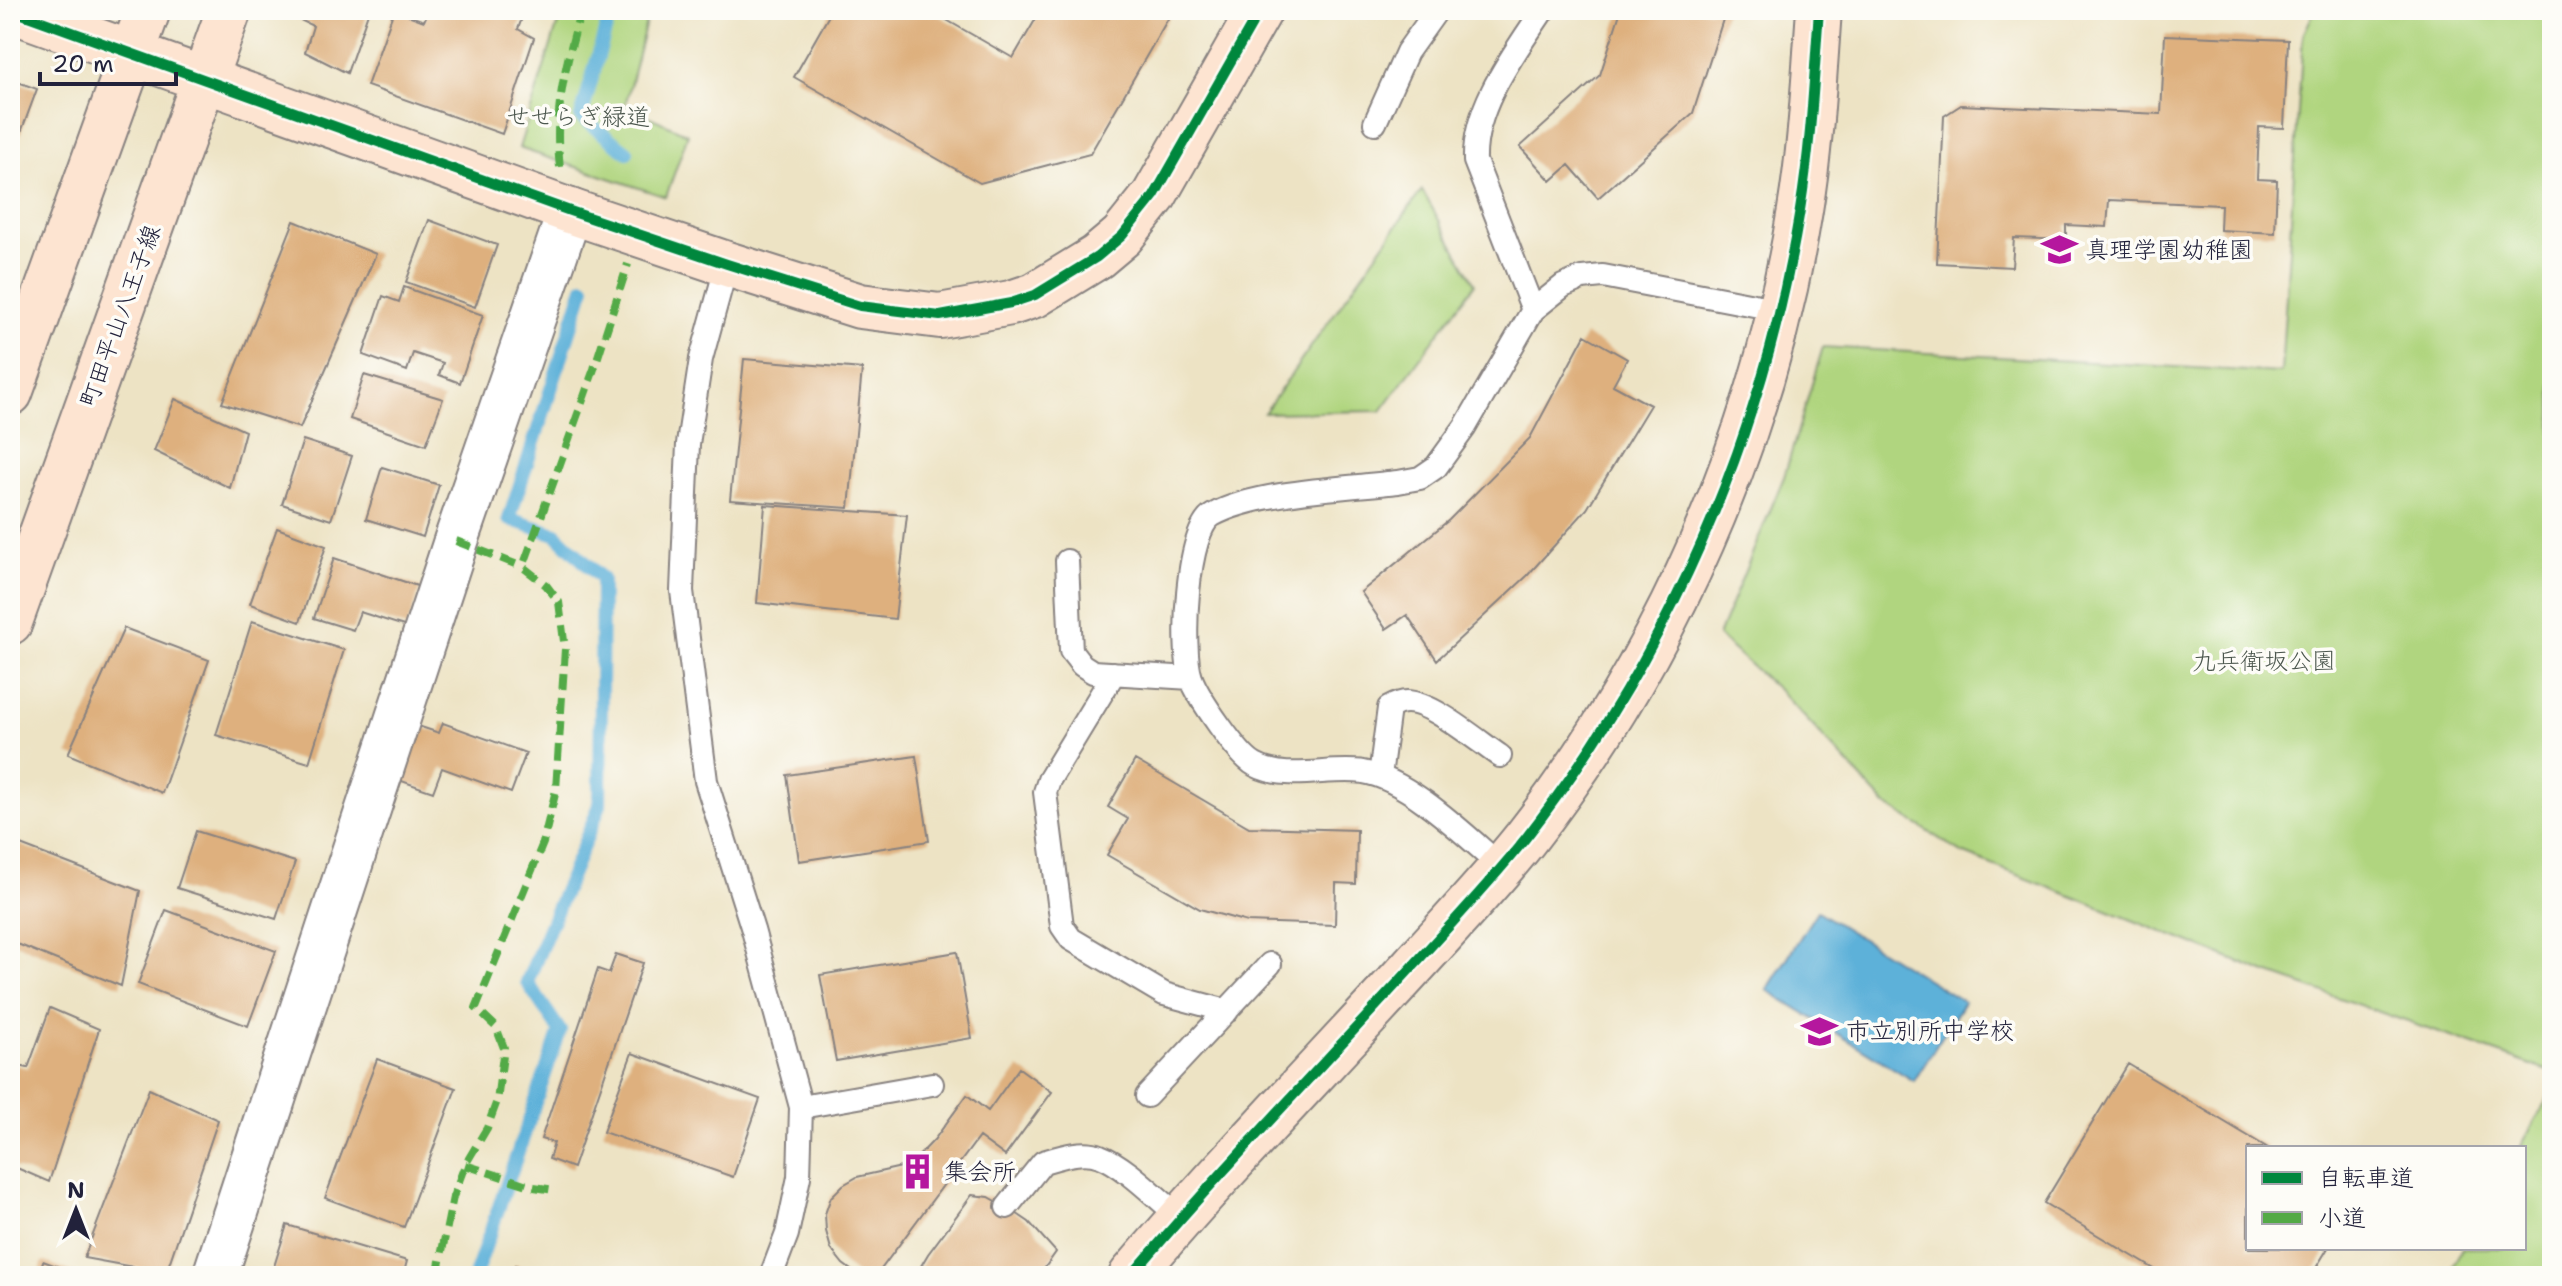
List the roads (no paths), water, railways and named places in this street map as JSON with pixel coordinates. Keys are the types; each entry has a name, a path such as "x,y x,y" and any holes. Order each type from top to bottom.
{"street":[{"path":"11,10 570,211 727,264 860,306 940,316 967,313 1035,295 1097,257 1122,236 1154,196 1260,10"},
{"path":"10,393 148,10"},
{"name":"町田平山八王子線","path":"10,622 229,10"},
{"path":"1131,1276 1502,867 1527,837 1612,716 1690,571 1723,493 1780,310 1802,196 1819,10"},
{"path":"215,1276 456,541 570,211"}],"lane":[{"path":"1375,123 1407,52 1437,10"},
{"path":"1515,10 1539,16 1479,122 1475,161 1533,310"},
{"path":"727,264 701,359 688,444 682,591 706,781 753,930 801,1107 799,1177 787,1234 771,1276"},
{"path":"1502,867 1408,789 1380,776 1362,771 1269,771 1252,764 1223,732 1191,678 1187,647 1190,583 1198,535 1210,516 1261,499 1420,478 1436,467 1465,427 1533,310 1563,286 1582,278 1603,276 1780,310"},
{"path":"1067,561 1073,657 1093,672 1191,678"},
{"path":"1114,673 1049,780 1045,792 1062,926 1071,939 1164,994 1227,1011"},
{"path":"1380,776 1389,708 1408,702 1424,706 1500,756"},
{"path":"1147,1096 1270,964"},
{"path":"801,1107 932,1084"},
{"path":"1007,1207 1043,1162 1084,1154 1100,1156 1182,1219"}],"water":[{"path":"1817,911 1964,1002 1914,1081 1767,990"}],"waterway":[{"path":"611,10 581,117 627,152"},
{"path":"475,1276 560,1031 527,982 600,805 602,579 556,534 509,519 584,287"}],"place":[{"name":"真理学園幼稚園","path":"2059,250"},
{"name":"市立別所中学校","path":"1820,1031"},
{"name":"集会所","path":"918,1172"}],"park label":[{"name":"せせらぎ緑道","path":"578,117"},
{"name":"九兵衛坂公園","path":"2264,661"}]}
